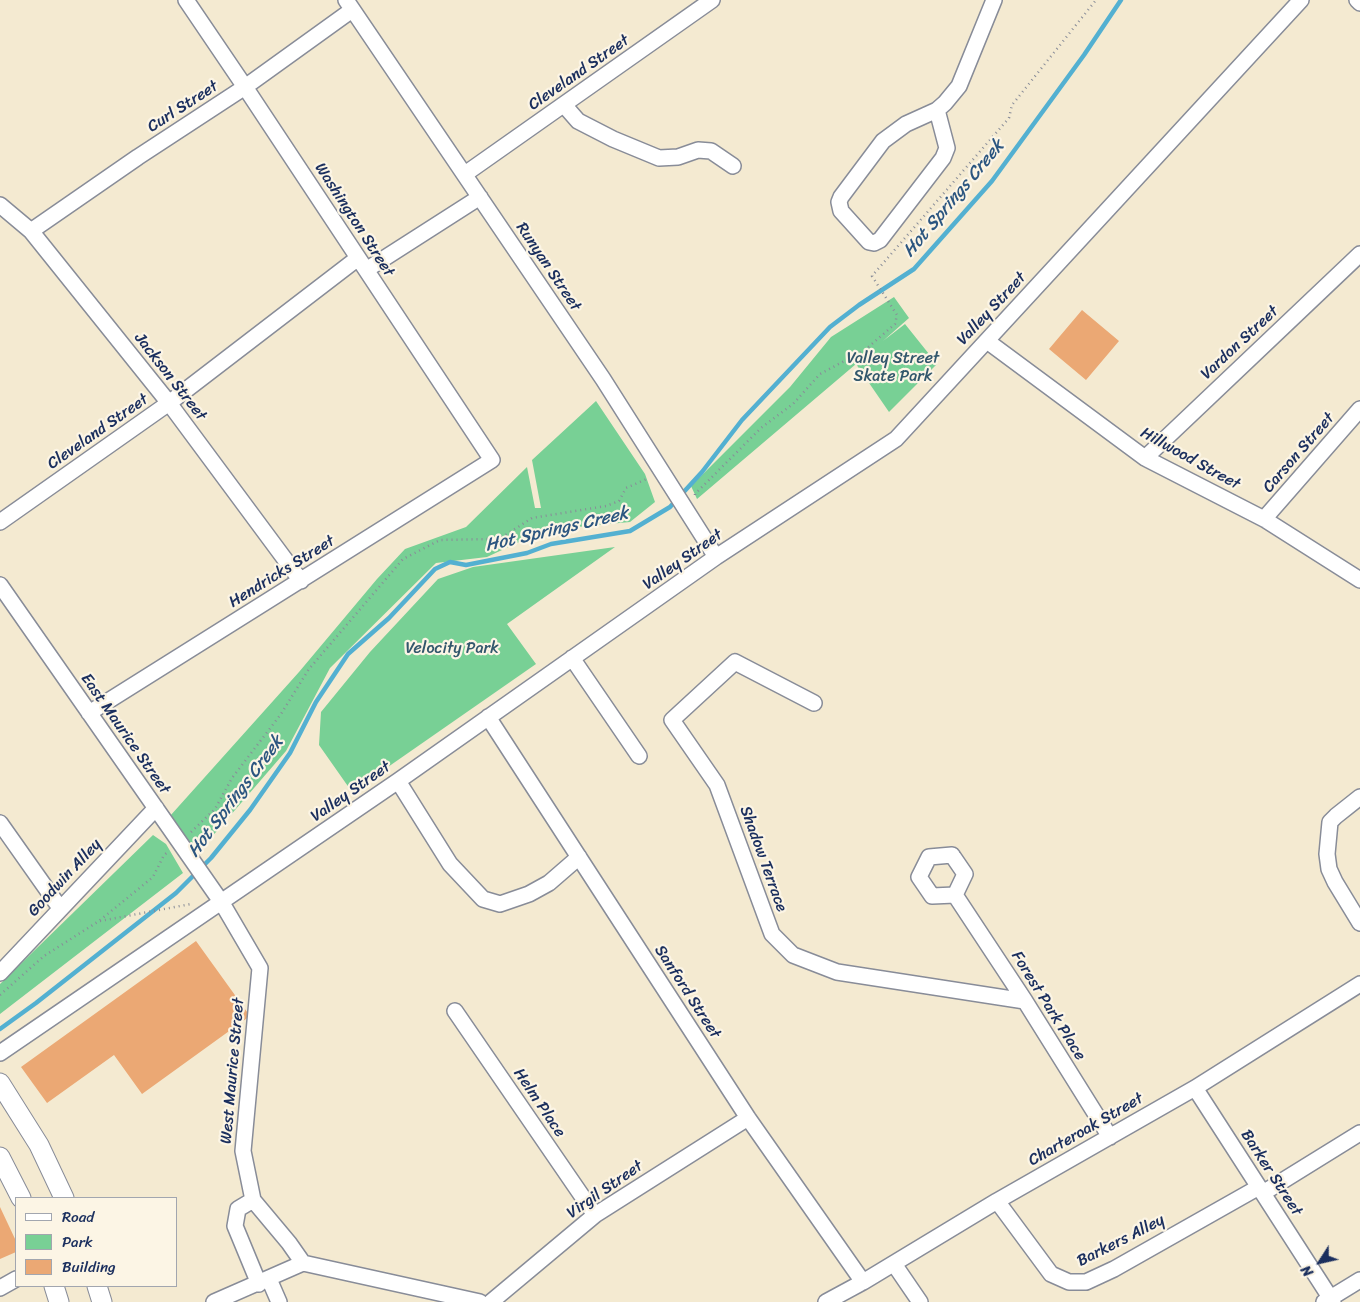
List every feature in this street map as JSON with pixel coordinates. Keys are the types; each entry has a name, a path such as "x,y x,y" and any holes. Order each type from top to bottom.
{"main road":[{"path":"0,1083 39,1145 64,1197"},
{"path":"3,1169 20,1197"},
{"path":"54,1287 59,1302"},
{"path":"97,1287 102,1302"}],"street":[{"name":"Washington Street","path":"186,0 492,460"},
{"name":"Cleveland Street","path":"465,174 712,0"},
{"path":"937,110 948,148 943,158 880,240 874,243 869,242 841,211 839,202 841,197 883,142 906,124 937,110 959,86 994,0"},
{"name":"Valley Street","path":"0,1053 222,903 716,557 896,439 1302,0"},
{"path":"1357,0 1360,3"},
{"name":"Curl Street","path":"31,231 245,86 349,5"},
{"name":"Runyan Street","path":"349,5 603,379 672,488 691,502 716,557"},
{"path":"564,105 578,120 613,140 659,158 678,156 698,150 712,150 734,166"},
{"name":"Cleveland Street","path":"0,522 362,264 480,197"},
{"name":"Jackson Street","path":"0,205 31,231 169,403 301,581"},
{"name":"Vardon Street","path":"1145,458 1360,254"},
{"name":"Hillwood Street","path":"987,341 1145,458 1264,519 1360,580"},
{"name":"Carson Street","path":"1264,519 1360,409"},
{"name":"Hendricks Street","path":"89,713 492,460"},
{"name":"East Maurice Street","path":"0,585 222,903"},
{"path":"572,658 639,756"},
{"name":"Shadow Terrace","path":"814,703 735,662 672,720 717,785 772,934 793,955 837,972 1025,1001"},
{"name":"Sanford Street","path":"488,717 748,1118 863,1282"},
{"path":"398,781 450,864 483,899 500,904 529,894 549,883 579,857"},
{"path":"1360,797 1330,822 1327,854 1329,869 1334,882 1360,923"},
{"name":"Goodwin Alley","path":"0,973 156,808"},
{"path":"0,823 60,908"},
{"name":"Forest Park Place","path":"955,895 1025,1001 1110,1137"},
{"name":"West Maurice Street","path":"222,903 260,968 243,1151 253,1200 289,1243 303,1264"},
{"name":"Charteroak Street","path":"826,1302 894,1264 997,1200 1195,1088 1360,984"},
{"name":"Helm Place","path":"455,1011 595,1215"},
{"name":"Barker Street","path":"1195,1088 1261,1190 1329,1301"},
{"name":"Virgil Street","path":"491,1302 595,1215 748,1118"},
{"name":"Barkers Alley","path":"997,1200 1051,1274 1069,1282 1086,1282 1114,1269 1261,1190 1360,1132"},
{"path":"253,1200 238,1209 235,1226 264,1281 279,1302"},
{"path":"214,1302 303,1264 480,1302"},
{"path":"894,1264 920,1302"},
{"path":"0,1288 15,1280"},
{"path":"1329,1301 1360,1280"}],"path":[{"path":"691,502 695,494 760,428 793,404 820,374 865,350 895,324 897,315 872,276 1009,118 1012,105 1096,0"},
{"path":"0,995 44,956 99,921 153,877 164,855 180,843 215,809 232,778 281,714 309,669 403,559 440,540 491,539 504,536 532,518 606,506 618,501 626,488 650,478"},
{"path":"99,921 196,904"}],"green space":[{"name":"Valley Street Skate Park","path":"894,297 909,318 883,341 905,324 937,364 889,412 856,364 697,499 691,486 790,387 831,337"},
{"path":"596,401 645,474 655,502 630,522 545,530 487,557 436,563 330,668 286,751 197,854 170,816 299,672 377,579 405,549 466,527 527,467 535,508 541,508 532,460"},
{"name":"Velocity Park","path":"615,547 507,624 536,664 352,792 319,745 321,712 370,652 438,579 473,567"},
{"path":"153,835 166,844 183,873 0,1014 0,984"}],"building":[{"path":"1082,310 1119,341 1086,380 1049,349"},
{"path":"196,941 250,1016 142,1094 114,1055 47,1103 21,1067"},
{"path":"0,1207 15,1239 15,1252 0,1259"}],"waterway":[{"name":"Hot Springs Creek","path":"0,1029 176,893 211,858 250,810 290,753 316,702 348,654 389,618 435,569 450,562 466,565 527,553 551,544 630,531 670,507 702,472 742,420 830,327 859,305 914,269 992,181 1084,55 1121,0"}]}
